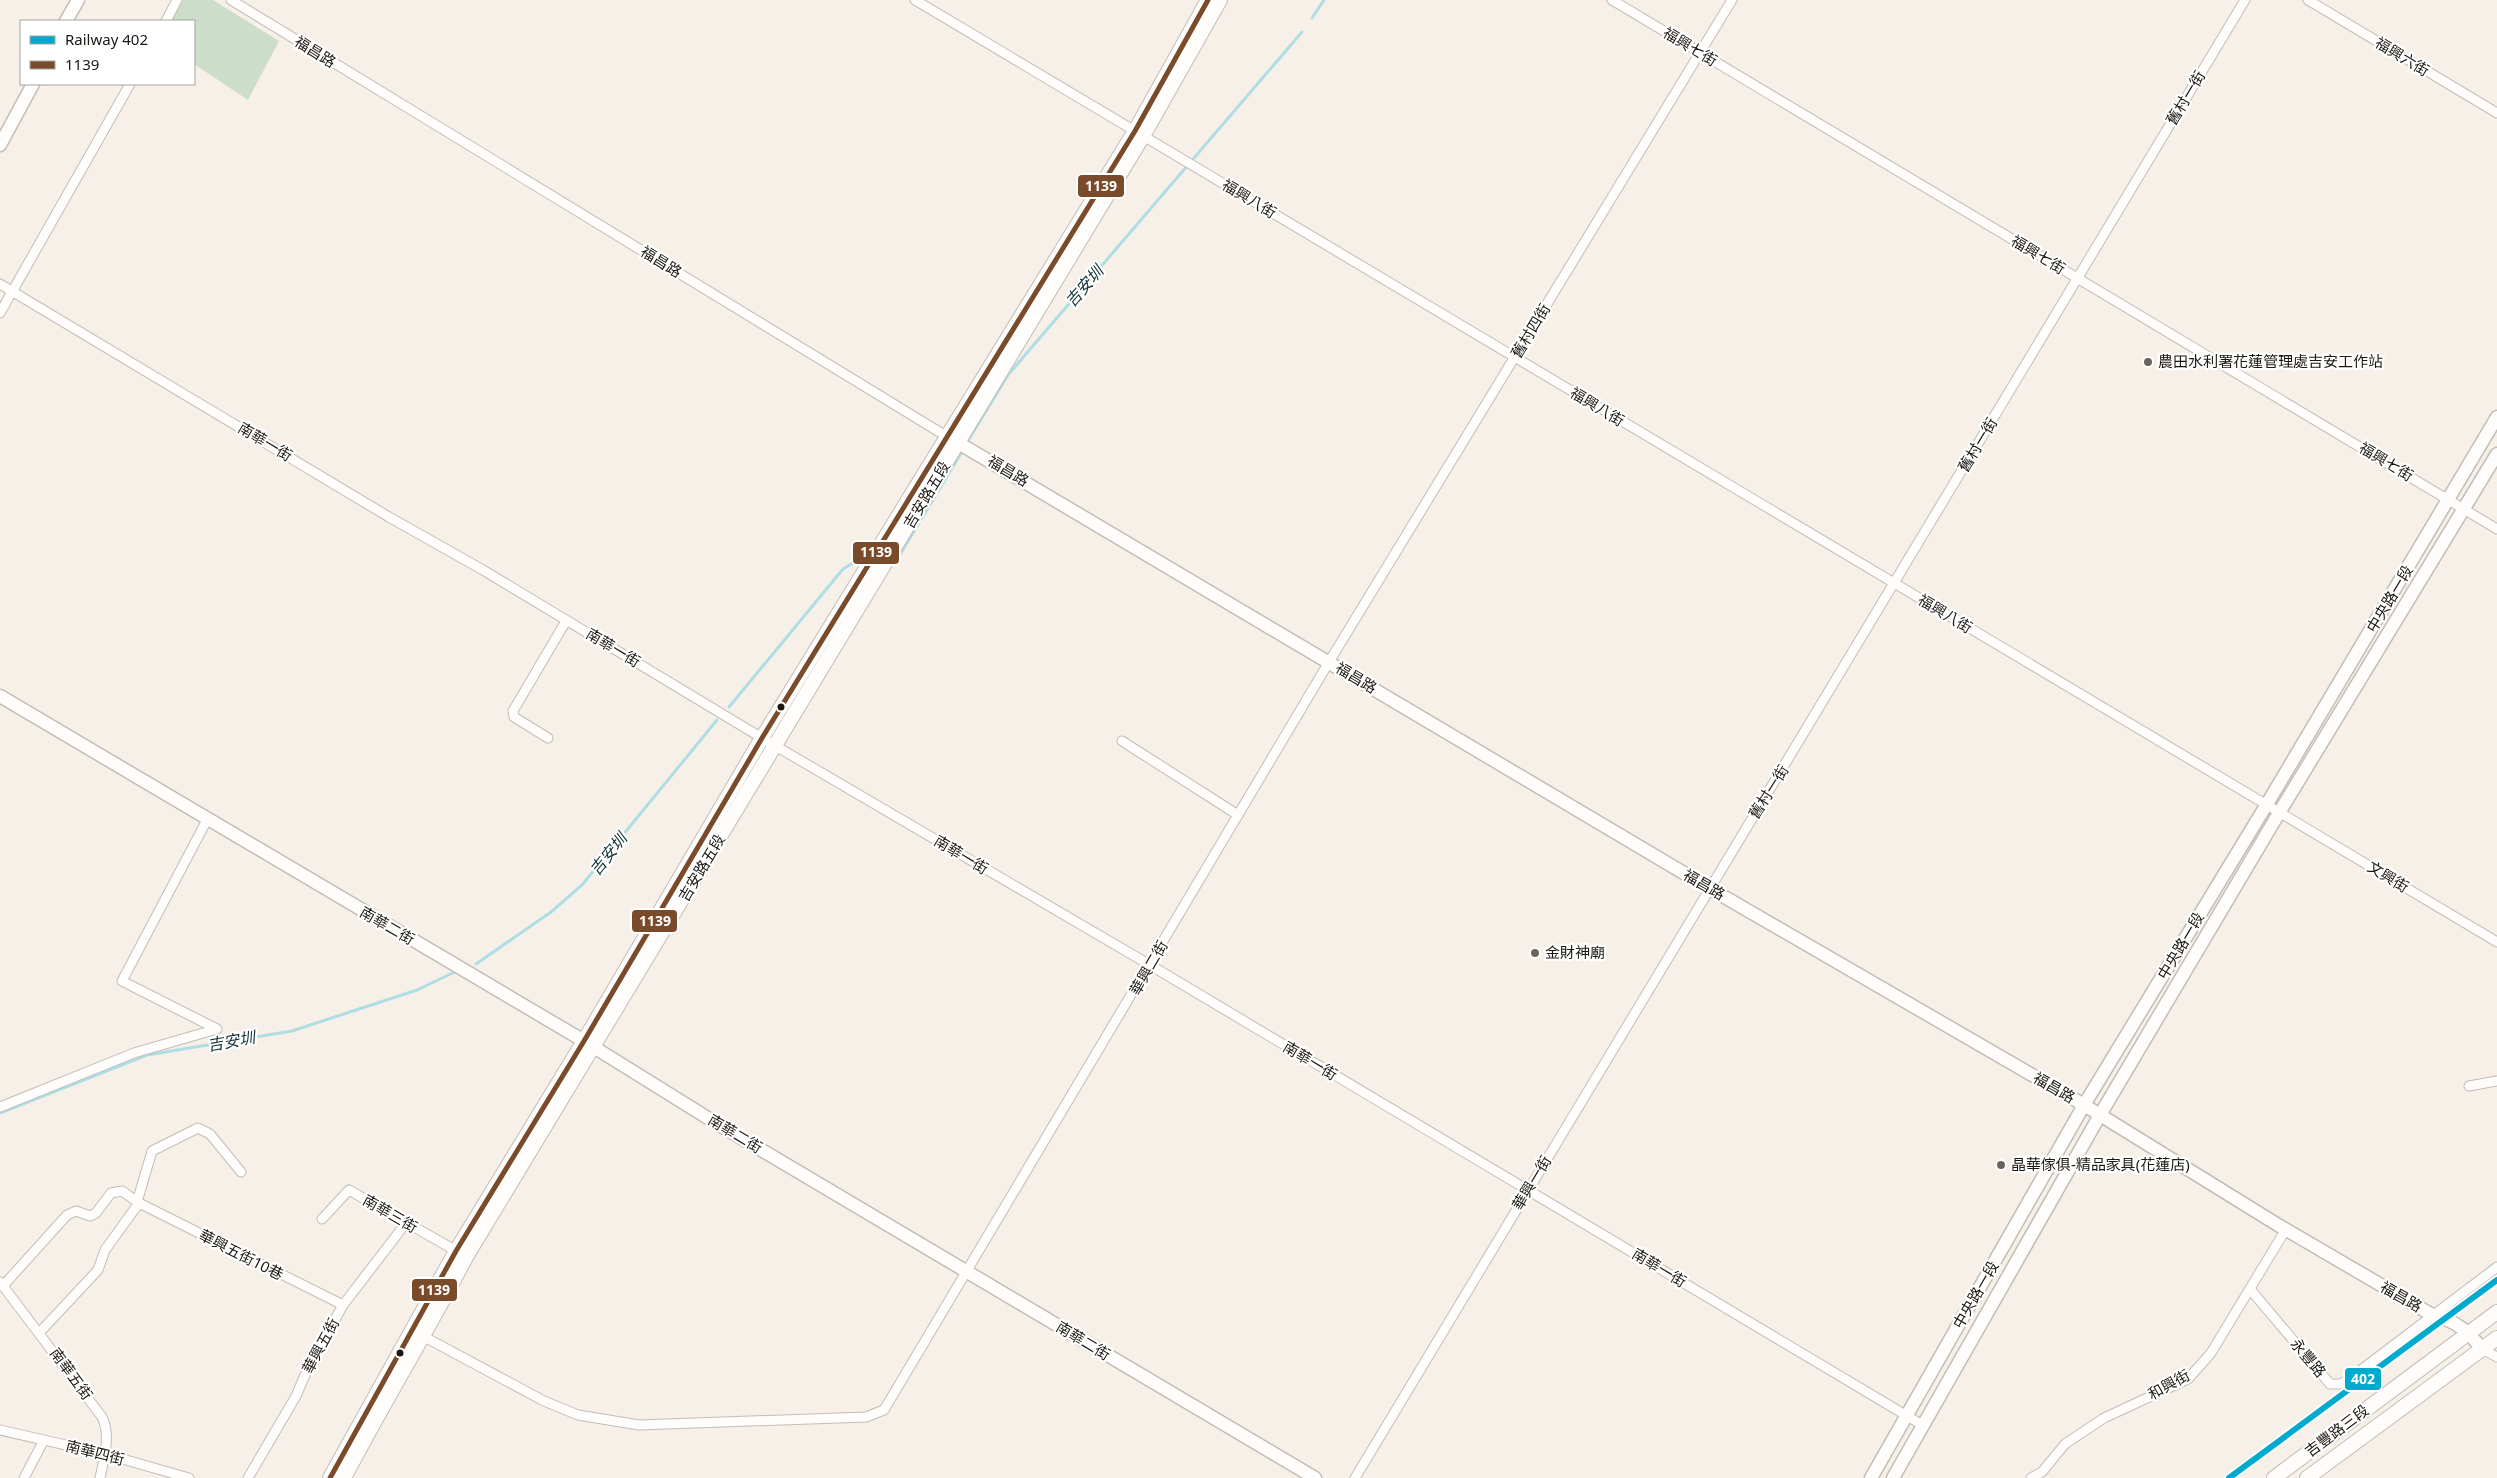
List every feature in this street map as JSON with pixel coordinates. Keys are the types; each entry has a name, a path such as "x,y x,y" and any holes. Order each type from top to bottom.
{"main road":[{"path":"1139,133 1208,0"},
{"path":"952,439 1220,0"},
{"name":"吉安路五段","path":"589,1044 762,738 952,439"},
{"name":"吉安路五段","path":"344,1478 418,1333 461,1254 589,1044 777,746 952,439"},
{"name":"吉豐路三段","path":"2274,1478 2497,1312"},
{"name":"吉安路五段","path":"330,1478 418,1333"},
{"name":"吉豐路三段","path":"2307,1478 2497,1338"}],"street":[{"path":"67,20 78,0"},
{"path":"167,20 178,0"},
{"name":"福昌路","path":"231,0 952,439 1709,888 2084,1105 2286,1229 2434,1316 2444,1318 2469,1332 2482,1349"},
{"name":"福興八街","path":"915,0 2268,804 2279,813"},
{"name":"福興七街","path":"1612,0 2497,528"},
{"name":"舊村四街","path":"1329,662 1701,54 1732,0"},
{"name":"舊村一街","path":"1709,888 1895,584 2245,0"},
{"name":"福興六街","path":"2308,0 2497,113"},
{"path":"0,145 32,85"},
{"path":"0,313 129,85"},
{"name":"南華一街","path":"0,284 389,517 483,570 762,738 1150,965 1924,1426"},
{"name":"中央路一段","path":"1871,1478 2084,1105 2268,804 2450,500 2497,417"},
{"name":"中央路一段","path":"1893,1478 2100,1115 2279,813 2497,454"},
{"path":"548,738 514,716 513,711 566,621"},
{"name":"華興二街","path":"418,1333 544,1401 578,1416 639,1425 866,1417 884,1410 968,1273 1329,662"},
{"name":"南華二街","path":"0,696 589,1044 968,1273 1315,1478"},
{"path":"1122,741 1238,815"},
{"name":"文興街","path":"2279,813 2497,942"},
{"path":"0,1108 134,1053 217,1029 122,981 208,820"},
{"name":"華興一街","path":"1356,1478 1709,888"},
{"path":"2469,1086 2497,1081"},
{"path":"40,1332 98,1270 105,1250 138,1203 152,1151 198,1128 210,1134 241,1172"},
{"name":"南華三街","path":"322,1220 349,1190 461,1254"},
{"name":"華興五街10巷","path":"2,1284 67,1215 76,1211 90,1216 96,1213 115,1191 122,1191 138,1203 343,1305"},
{"name":"華興五街","path":"248,1478 296,1396 308,1368 343,1305 406,1223"},
{"name":"和興街","path":"2031,1478 2042,1472 2065,1444 2104,1418 2188,1379 2211,1353 2286,1229"},
{"name":"永豐路","path":"2250,1289 2330,1384 2340,1384 2434,1316 2497,1267"},
{"name":"南華五街","path":"2,1284 102,1416 106,1428 105,1454 100,1478"},
{"path":"2482,1349 2497,1357"},
{"name":"南華四街","path":"0,1430 105,1454 174,1476 189,1478"},
{"path":"24,1478 44,1440"}],"green space":[{"path":"183,0 213,0 279,41 248,100 195,65 195,20 172,20"}],"waterway":[{"name":"吉安圳","path":"1312,18 1324,0"},
{"name":"吉安圳","path":"966,444 1008,375 1302,32"},
{"name":"吉安圳","path":"895,557 899,556 963,450"},
{"name":"吉安圳","path":"729,707 843,569 853,563"},
{"name":"吉安圳","path":"476,964 551,912 582,885 717,720"},
{"name":"吉安圳","path":"0,1113 147,1055 292,1031 417,990 459,970"}],"rail line":[{"name":"402","path":"2229,1478 2497,1280"}],"transit line":[{"name":"1139","path":"330,1478 456,1251 584,1041 762,738 1135,131 1208,0"}],"place":[{"name":"農田水利署花蓮管理處吉安工作站","path":"2148,362"},
{"name":"金財神廟","path":"1535,953"},
{"name":"晶華傢俱-精品家具(花蓮店)","path":"2001,1165"}]}
